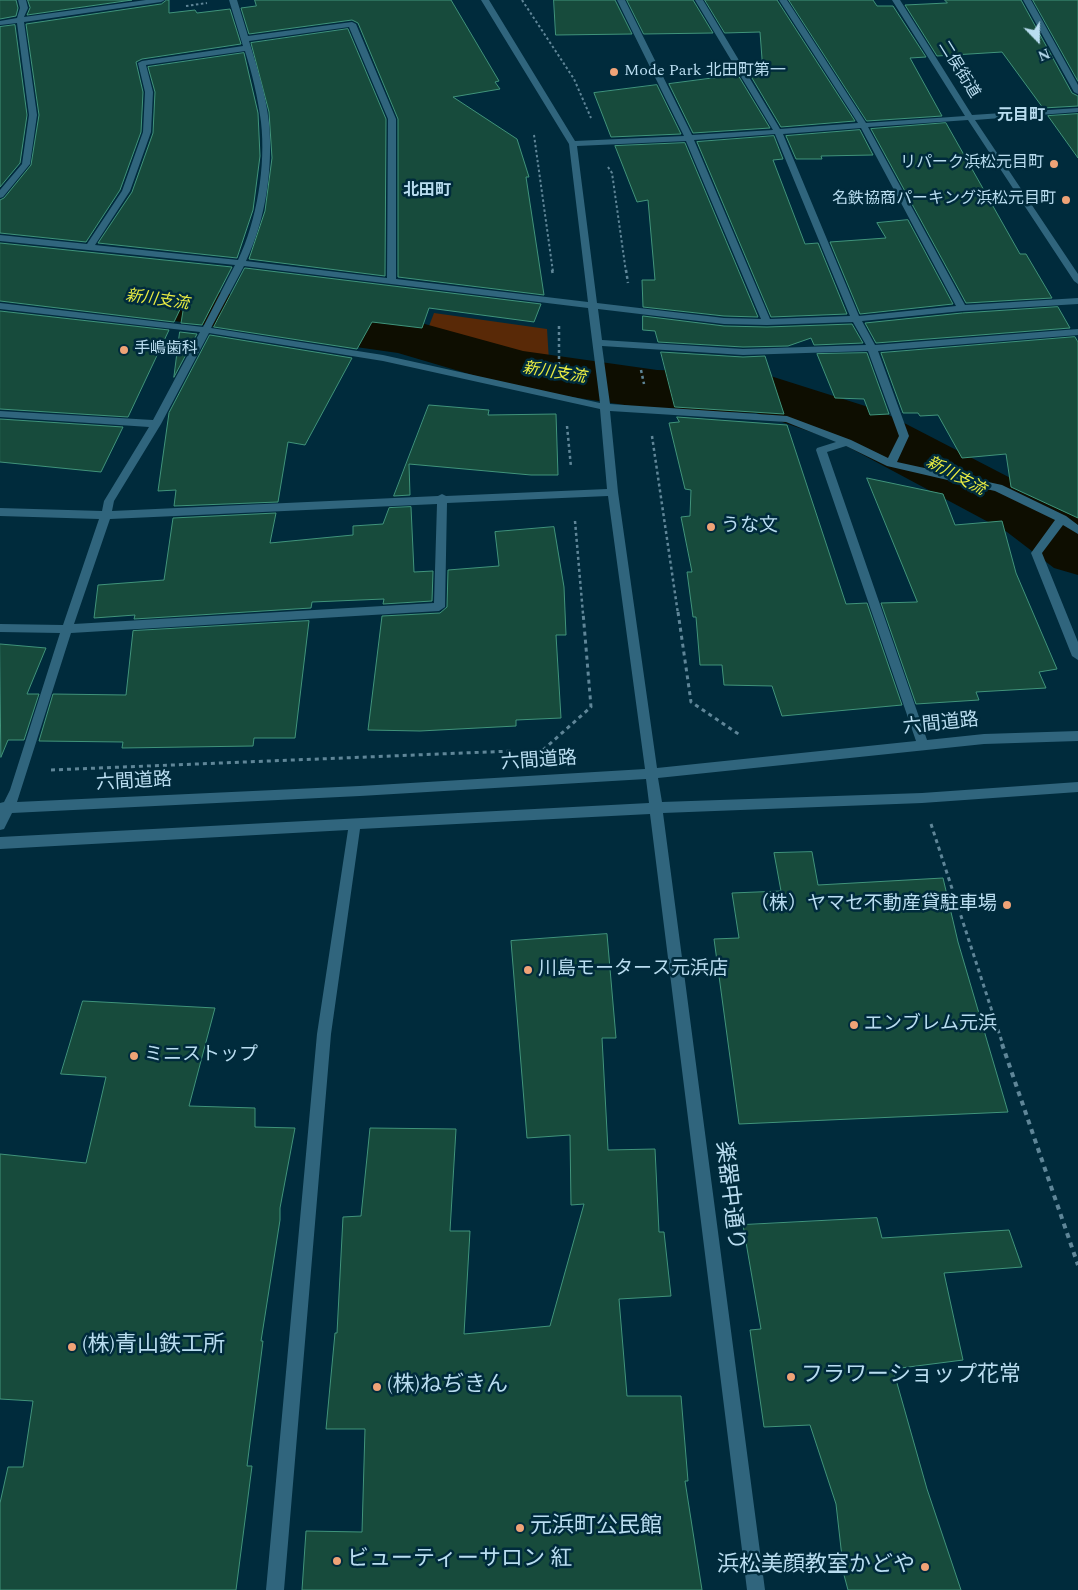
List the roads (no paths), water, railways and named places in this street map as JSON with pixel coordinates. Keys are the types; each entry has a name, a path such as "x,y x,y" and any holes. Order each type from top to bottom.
{"street":[{"path":"0,195 26,164 34,116 20,19 24,8 22,0"},
{"path":"0,23 119,3 161,0"},
{"path":"0,825 4,807 16,790 109,501 156,424 249,246 265,181 265,122 246,43 233,0"},
{"path":"485,0 573,144 688,138 777,130 1078,110"},
{"path":"621,0 688,138 767,322"},
{"path":"699,0 777,130 856,319 872,348 904,436 893,460"},
{"path":"783,0 863,125 962,308"},
{"name":"二俣街道","path":"896,0 970,118 1078,281"},
{"path":"1027,0 1078,92"},
{"path":"90,246 126,191 147,132 148,92 142,63 352,24 392,119 392,281"},
{"name":"楽器中通り","path":"573,144 591,306 605,407 613,492 656,808 756,1590"},
{"path":"0,238 241,263 724,321 767,322 856,319 962,308 1078,301"},
{"path":"0,306 206,330 383,358 605,407 787,419 893,460 998,488 1078,530"},
{"path":"596,343 743,352 872,348 1078,332"},
{"path":"0,414 156,424"},
{"path":"847,442 820,450 923,745"},
{"path":"0,512 106,515 442,498 613,492"},
{"path":"0,628 67,629 439,607 442,498"},
{"path":"1062,520 1036,553 1078,656"},
{"name":"六間道路","path":"4,807 370,791 651,774 984,739 1078,736"},
{"path":"0,843 656,808 922,798 1078,787"},
{"path":"275,1590 324,1034 355,823"}],"waterway":[{"name":"新川支流","path":"0,279 403,336 520,370 657,390 761,393 859,426 1030,516 1078,551"}],"place":[{"name":"Mode Park 北田町第一","path":"614,72"},
{"name":"リパーク浜松元目町","path":"1054,164"},
{"name":"名鉄協商パーキング浜松元目町","path":"1066,200"},
{"name":"手嶋歯科","path":"124,350"},
{"name":"うな文","path":"711,527"},
{"name":"（株）ヤマセ不動産貸駐車場","path":"1007,905"},
{"name":"川島モータース元浜店","path":"528,970"},
{"name":"エンブレム元浜","path":"854,1025"},
{"name":"ミニストップ","path":"134,1056"},
{"name":"(株)青山鉄工所","path":"72,1347"},
{"name":"フラワーショップ花常","path":"791,1377"},
{"name":"(株)ねぢきん","path":"377,1387"},
{"name":"元浜町公民館","path":"520,1528"},
{"name":"ビューティーサロン 紅","path":"337,1561"},
{"name":"浜松美顔教室かどや","path":"925,1567"}],"district":[{"name":"元目町","path":"1021,117"},
{"name":"北田町","path":"427,192"}]}
